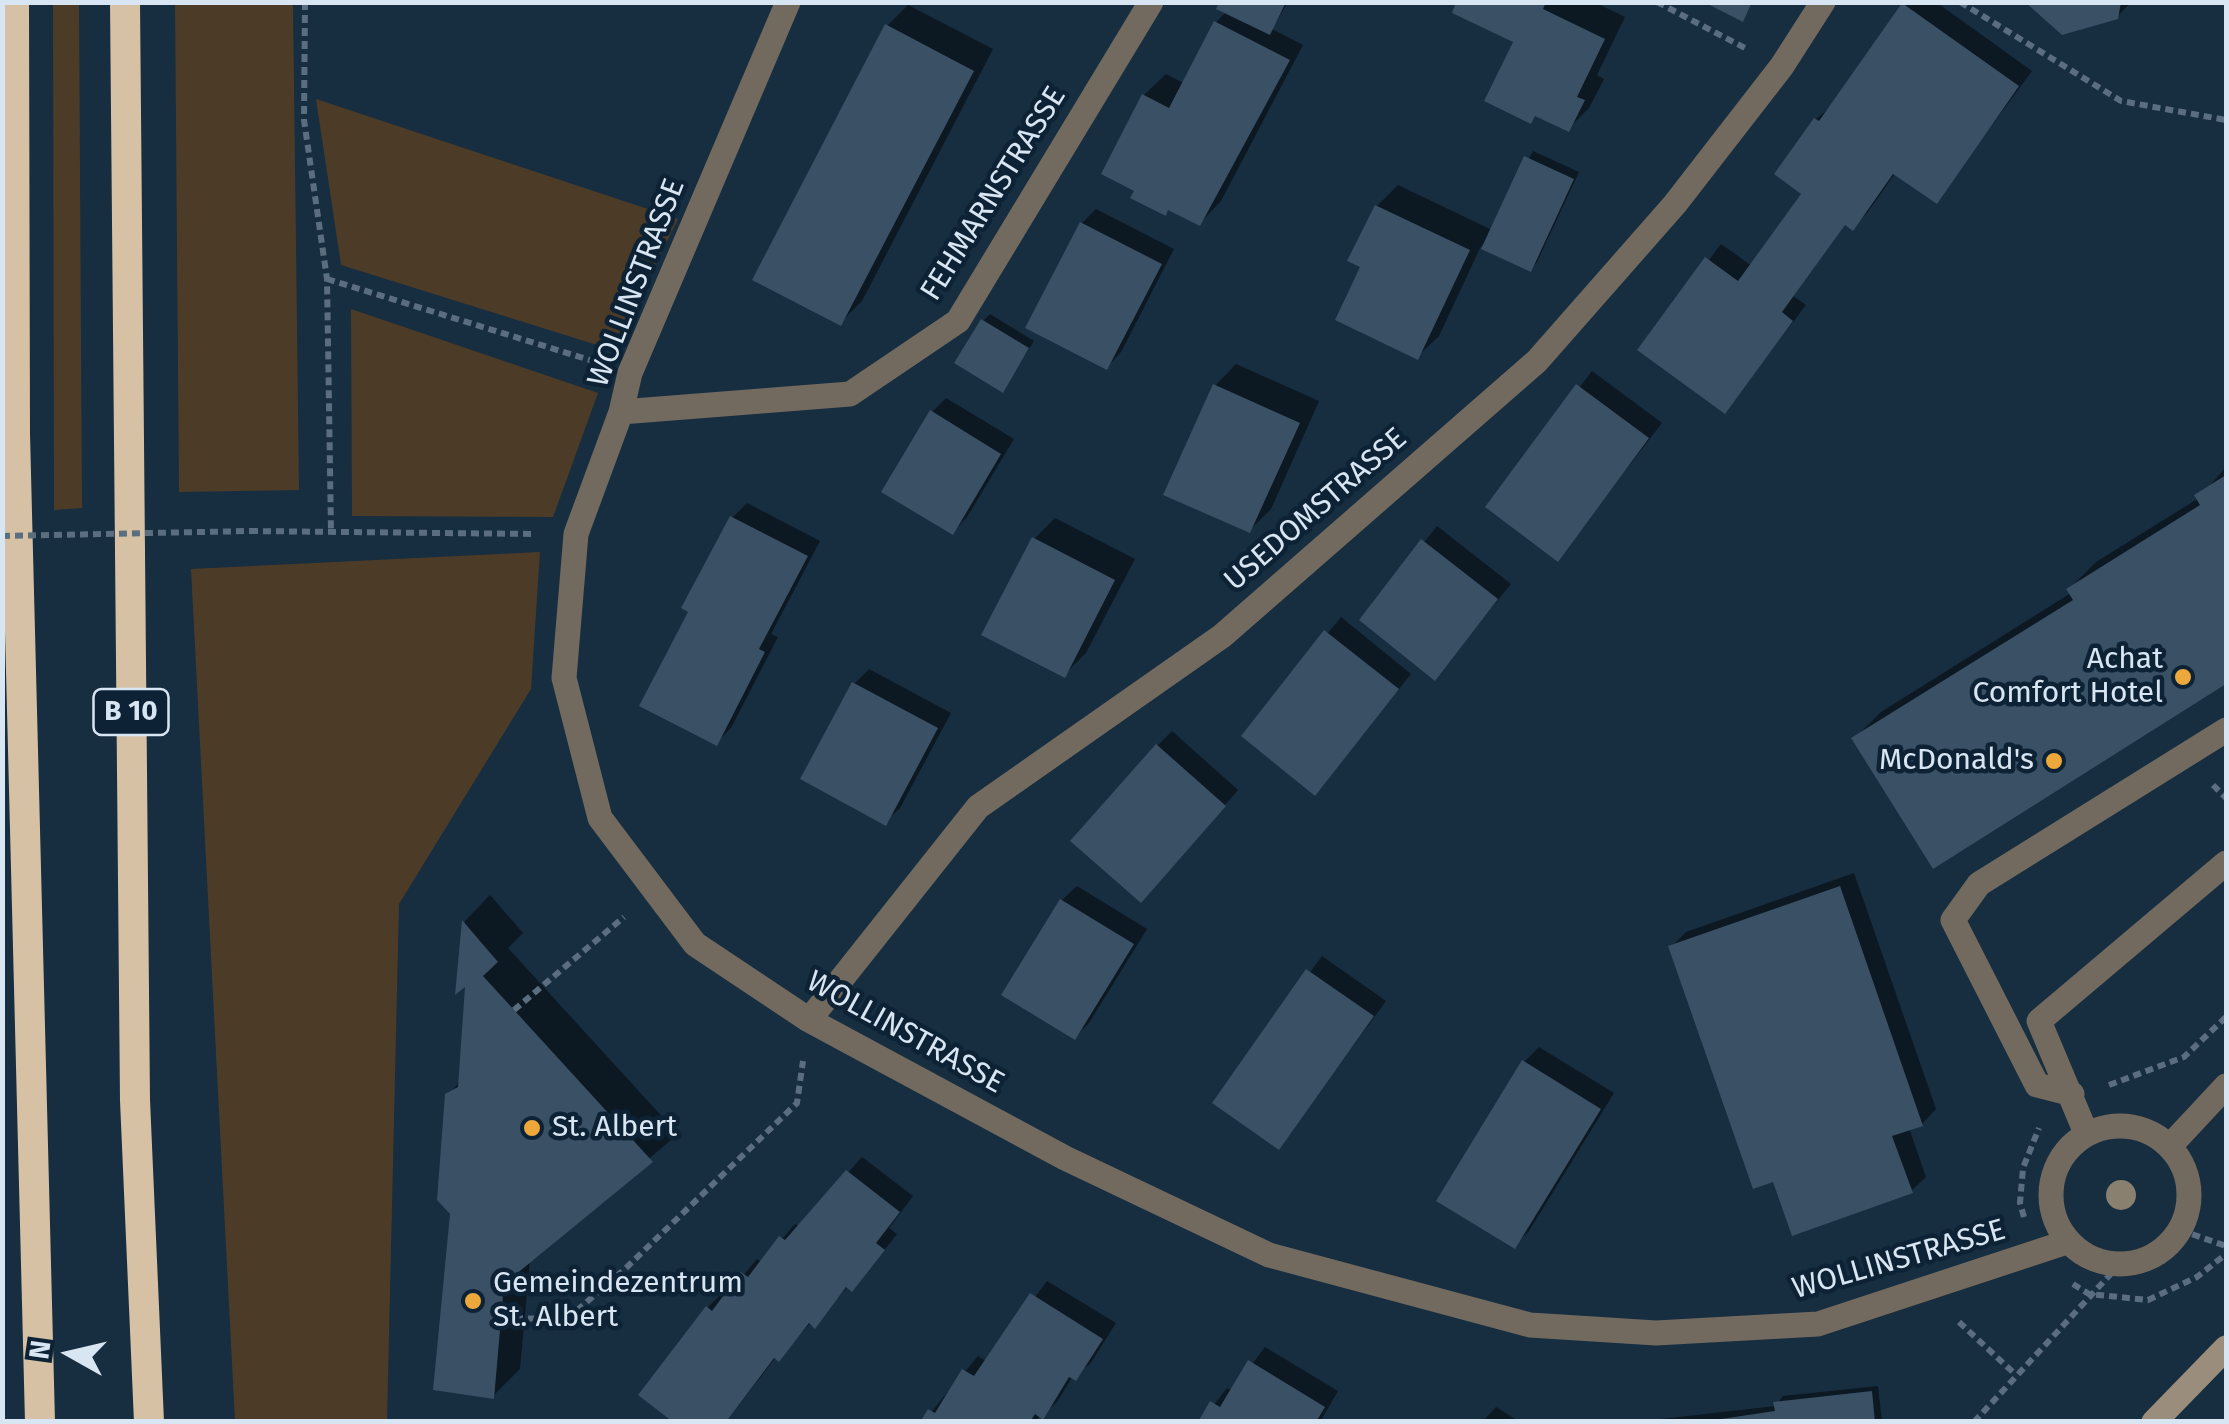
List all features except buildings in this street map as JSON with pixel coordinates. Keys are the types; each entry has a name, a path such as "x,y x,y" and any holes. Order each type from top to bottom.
{"highway":[{"path":"14,2 15,434 40,1422"},
{"name":"B 10","path":"125,2 135,1100 149,1422"}],"main road":[{"path":"2154,1422 2226,1348"}],"street":[{"name":"WOLLINSTRASSE","path":"788,2 630,372 621,412 576,534 564,678 600,818 694,944 809,1020 1065,1158 1268,1255 1530,1325 1656,1333 1818,1324 2067,1242"},
{"name":"FEHMARNSTRASSE","path":"621,412 850,394 958,321 1150,2"},
{"name":"USEDOMSTRASSE","path":"809,1020 978,808 1222,636 1536,360 1674,204 1782,66 1822,2"},
{"path":"2072,1094 2038,1084 1953,920 1979,884 2226,730"},
{"path":"2086,1133 2039,1021 2226,863"},
{"path":"2170,1146 2226,1086"},
{"path":"2118,1124 2149,1131 2170,1146 2186,1172 2190,1202 2180,1230 2155,1256 2120,1266 2091,1260 2067,1242 2054,1221 2049,1190 2058,1162 2086,1133 2118,1124"}],"path":[{"path":"305,2 304,120 327,279 331,532"},
{"path":"1657,2 1782,66"},
{"path":"1960,2 2121,101 2226,120"},
{"path":"327,279 630,372"},
{"path":"2,536 250,532 576,534"},
{"path":"514,1010 607,935"},
{"path":"502,1318 567,1319 669,1227 797,1102 809,1020"},
{"path":"2089,1294 2148,1300 2197,1277 2226,1250 2180,1230"},
{"path":"1974,1422 2089,1294 2120,1266"},
{"path":"1926,1289 2015,1374"}],"shaded area":[{"path":"53,3 79,3 82,508 54,510"},
{"path":"175,3 293,3 299,490 179,492"},
{"path":"316,99 678,219 613,350 341,265"},
{"path":"351,309 598,393 553,517 352,516"},
{"path":"540,552 531,689 399,904 387,1421 235,1421 191,569"}],"place":[{"name":"Achat Comfort Hotel","path":"2183,677"},
{"name":"McDonald's","path":"2054,761"},
{"name":"St. Albert","path":"532,1128"},
{"name":"Gemeindezentrum St. Albert","path":"473,1301"}]}
